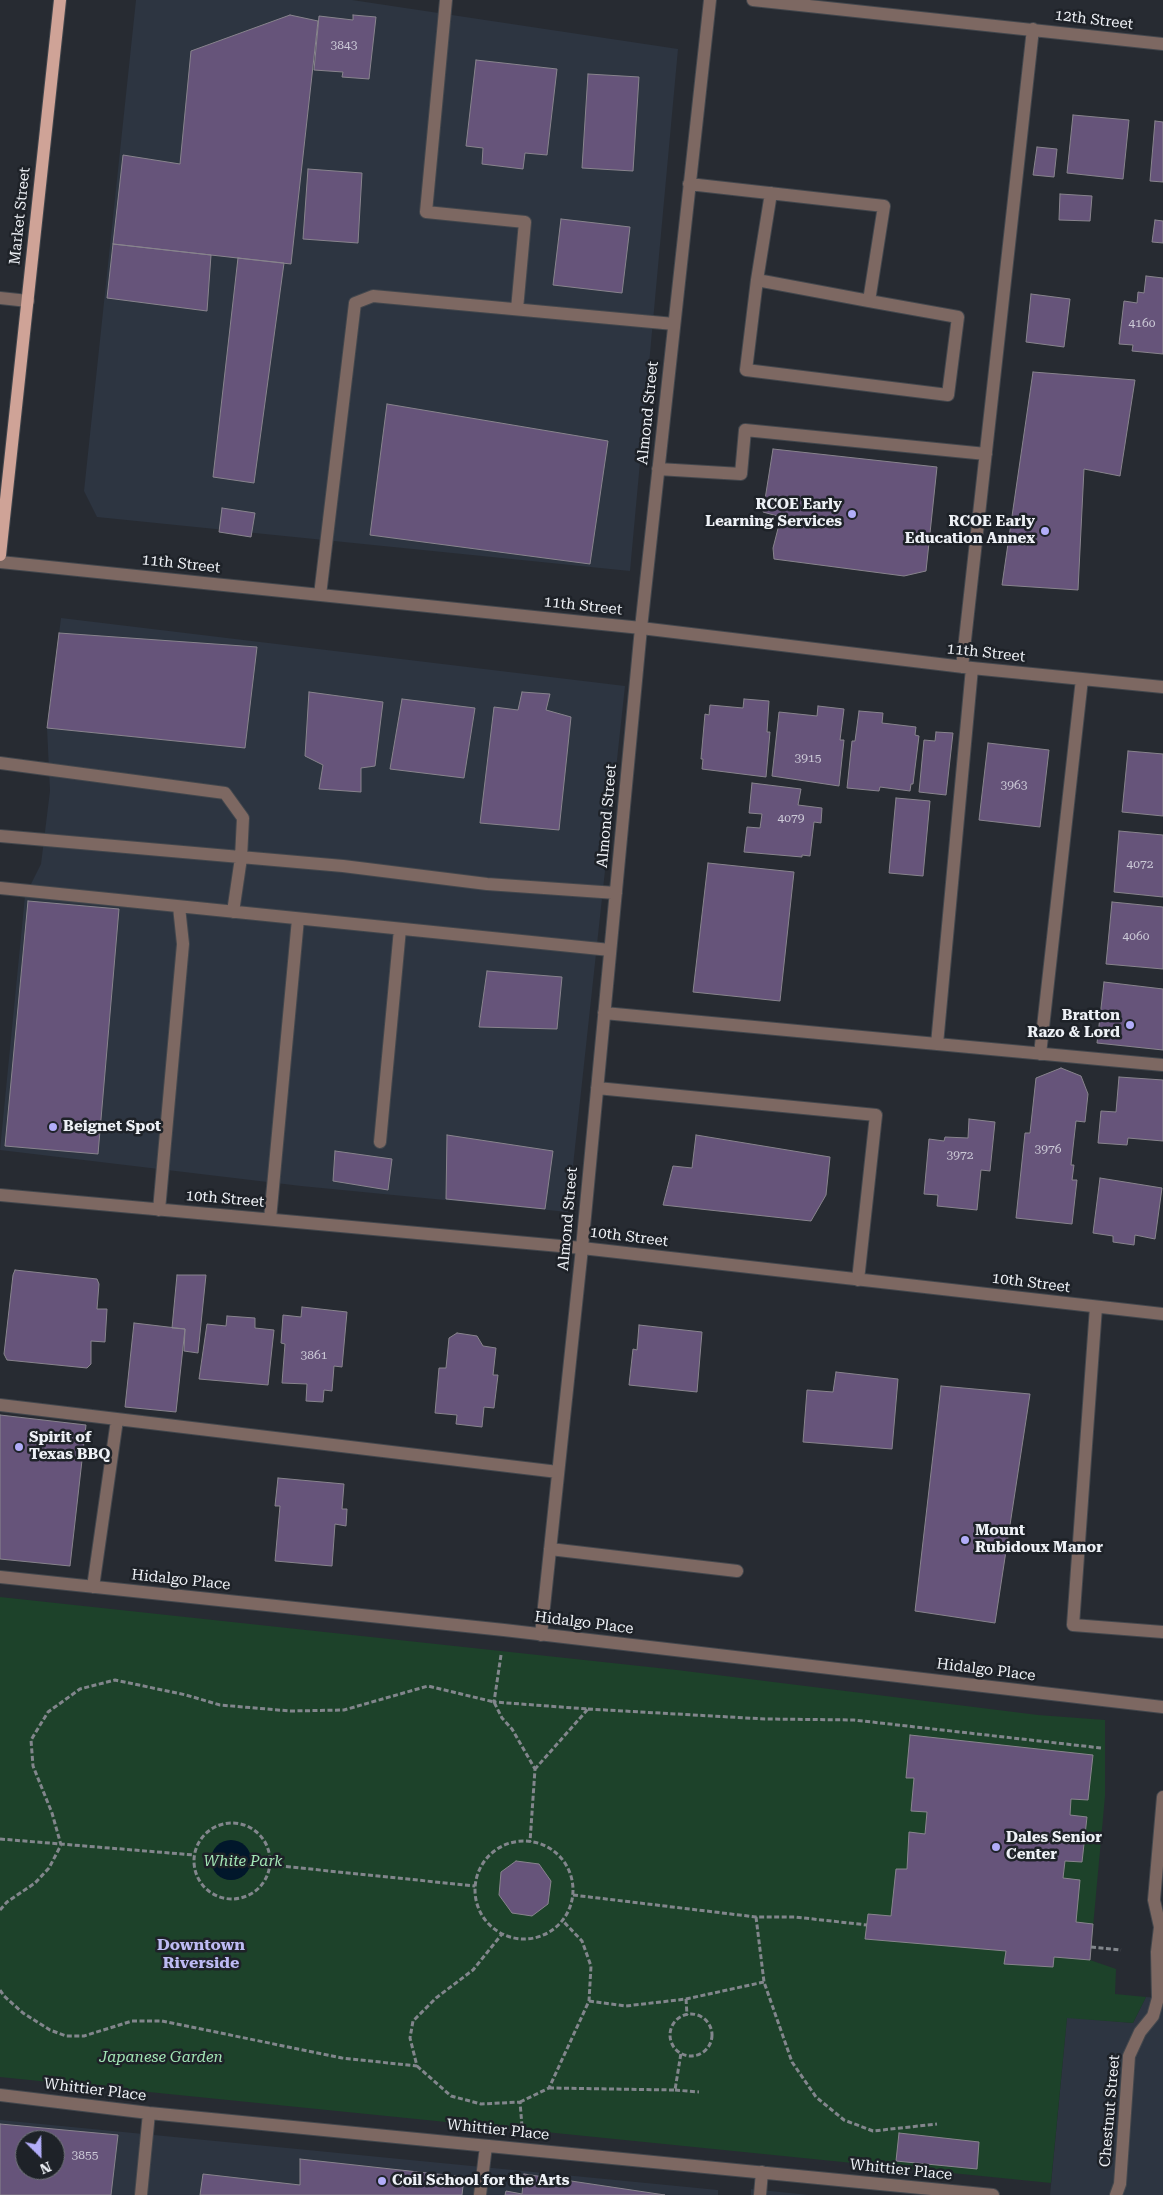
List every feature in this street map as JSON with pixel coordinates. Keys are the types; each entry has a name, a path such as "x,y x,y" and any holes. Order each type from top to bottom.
{"main road":[{"name":"Market Street","path":"0,554 60,0"}],"street":[{"path":"446,0 426,212 525,222 517,309"},
{"name":"Almond Street","path":"541,1635 582,1248 640,628 710,0"},
{"name":"12th Street","path":"753,0 1163,44"},
{"path":"937,1044 986,454 1033,29"},
{"path":"689,184 884,206 869,301"},
{"path":"757,280 958,317 948,395 746,370 757,280 771,193"},
{"path":"320,595 355,303 373,296 674,324"},
{"path":"0,298 28,301"},
{"path":"658,469 741,474 746,430 986,454"},
{"name":"11th Street","path":"0,562 640,628 967,668 1163,687"},
{"path":"1040,1054 1082,679"},
{"path":"0,763 225,793 242,818 241,858 233,912"},
{"path":"0,836 343,866 488,884 616,893"},
{"path":"0,888 610,950"},
{"path":"159,1210 183,944 179,907"},
{"path":"270,1219 298,918"},
{"path":"380,1142 400,929"},
{"path":"604,1013 1163,1066"},
{"path":"597,1088 876,1115 858,1280"},
{"name":"10th Street","path":"0,1195 582,1248 1163,1314"},
{"path":"1096,1307 1073,1626 1163,1632"},
{"path":"0,1406 558,1472"},
{"path":"93,1587 117,1420"},
{"path":"550,1549 737,1571"},
{"name":"Hidalgo Place","path":"0,1577 504,1630 1163,1707"},
{"name":"Chestnut Street","path":"1116,2195 1120,2184 1129,2056 1140,2032 1153,2016 1158,1998 1157,1952 1162,1929 1154,1900 1163,1797"},
{"name":"Whittier Place","path":"0,2095 486,2146 993,2195"},
{"path":"141,2195 149,2112"},
{"path":"480,2195 486,2146"},
{"path":"760,2195 762,2172"}],"path":[{"path":"504,1630 494,1702 502,1718 512,1729 535,1769 530,1842"},
{"path":"0,1910 7,1902 35,1883 50,1868 61,1845 52,1813 33,1766 31,1740 48,1712 80,1689 114,1680 186,1695 220,1705 290,1711 344,1710 428,1686 494,1702 765,1719 854,1720 1101,1748"},
{"path":"535,1769 588,1709"},
{"path":"227,1823 240,1824 251,1827 261,1835 268,1846 272,1865 264,1882 256,1891 244,1897 231,1899 218,1897 207,1890 198,1880 194,1868 194,1855 198,1843 205,1833 216,1826 227,1823"},
{"path":"0,1839 194,1855"},
{"path":"516,1842 530,1842 544,1846 558,1854 567,1866 572,1880 573,1895 568,1912 558,1926 544,1934 528,1939 512,1938 502,1934 486,1921 478,1908 475,1886 481,1866 490,1855 502,1847 516,1842"},
{"path":"272,1865 475,1886"},
{"path":"573,1895 756,1917 795,1917 867,1925"},
{"path":"756,1917 764,1982 792,2062 816,2097 844,2120 873,2131 937,2124"},
{"path":"549,2088 589,2001 591,1966 582,1941 562,1920"},
{"path":"502,1934 473,1970 436,1998 413,2021 410,2038 417,2066 450,2096 481,2104 520,2102 549,2088 699,2092"},
{"path":"1091,1946 1121,1950"},
{"path":"589,2001 626,2006 686,1999 764,1982"},
{"path":"0,1990 22,2013 50,2030 66,2036 84,2036 132,2021 162,2020 342,2058 417,2066"},
{"path":"686,1999 687,2015"},
{"path":"687,2015 698,2015 704,2018 708,2023 712,2036 706,2049 694,2055 681,2053 672,2043 670,2030 677,2019 687,2015"},
{"path":"674,2090 681,2053"},
{"path":"520,2102 525,2149"}],"shaded area":[{"path":"136,0 352,0 678,49 630,571 97,517 84,491"},
{"path":"61,618 625,686 568,1212 301,1186 0,1150 25,896 41,864 50,791 47,728"},
{"path":"1146,1997 1163,1998 1163,2195 1050,2195 1067,2017 1133,2023"},
{"path":"0,2120 718,2190 718,2195 0,2195"},
{"path":"751,2189 809,2195 751,2195"}],"green space":[{"name":"White Park","path":"0,1597 677,1670 1038,1715 1105,1720 1105,1796 1090,1960 1116,1969 1115,1994 1146,1997 1133,2023 1067,2018 1051,2183 0,2077"}],"water":[{"path":"231,1840 245,1846 251,1860 245,1874 231,1880 217,1874 211,1860 217,1846"}],"building":[{"path":"290,15 318,21 291,264 113,244 123,155 180,164 191,51"},
{"path":"353,15 376,17 369,79 342,77 343,72 314,70 319,16 353,20"},
{"path":"476,60 557,69 547,155 525,153 523,169 482,164 483,148 466,146"},
{"path":"588,74 639,77 633,171 582,168"},
{"path":"1073,115 1129,120 1123,179 1067,173"},
{"path":"1155,121 1163,122 1163,182 1150,181"},
{"path":"1037,147 1057,149 1054,177 1033,175"},
{"path":"308,169 362,173 358,243 303,239"},
{"path":"1060,194 1092,196 1090,221 1059,220"},
{"path":"561,219 630,227 622,293 553,285"},
{"path":"1155,220 1163,221 1163,243 1152,242"},
{"path":"113,244 211,255 207,311 107,298"},
{"path":"238,258 284,263 254,483 213,477"},
{"path":"1146,276 1163,278 1163,354 1132,351 1133,345 1119,344 1124,301 1137,303 1138,292 1144,293"},
{"path":"1031,294 1070,299 1064,347 1026,342"},
{"name":"RCOE Early Education Annex","path":"1033,372 1135,380 1120,476 1084,469 1078,590 1002,585"},
{"path":"387,404 608,441 590,564 370,535"},
{"name":"RCOE Early Learning Services","path":"773,449 937,467 926,571 904,576 774,559 773,548 781,517 763,512"},
{"path":"222,508 255,513 251,537 219,532"},
{"path":"59,633 257,647 245,748 47,728"},
{"path":"309,692 383,702 375,766 361,768 361,792 319,789 323,765 305,756"},
{"path":"522,692 550,694 546,710 571,717 559,830 480,823 494,707 518,710"},
{"path":"402,699 475,708 464,778 390,769"},
{"path":"744,699 769,701 767,732 770,732 766,777 702,769 703,759 701,759 705,714 709,715 710,705 743,708"},
{"path":"818,706 844,709 840,740 844,740 839,786 772,776 779,712 817,716"},
{"path":"859,711 883,713 882,723 916,727 915,735 919,736 913,784 911,784 910,791 880,787 879,791 847,788 852,741 855,741"},
{"path":"936,732 953,733 946,795 919,792 924,740 935,741"},
{"path":"988,743 1049,750 1040,827 979,820"},
{"path":"1128,751 1163,754 1163,816 1122,812"},
{"path":"752,783 801,789 798,805 822,808 821,823 814,822 810,856 744,852 747,827 760,828 762,814 749,813"},
{"path":"896,798 930,801 923,876 889,873"},
{"path":"1119,831 1163,835 1163,897 1114,892"},
{"path":"708,863 794,872 780,1001 693,992"},
{"path":"28,901 119,909 98,1154 5,1146"},
{"path":"1112,902 1163,907 1163,969 1106,964"},
{"path":"487,971 562,977 557,1029 479,1027"},
{"path":"1104,982 1163,989 1163,1050 1097,1043"},
{"path":"1061,1068 1081,1076 1088,1094 1085,1122 1076,1121 1071,1165 1074,1165 1072,1180 1077,1180 1072,1224 1016,1218 1025,1133 1030,1133 1036,1078"},
{"path":"1119,1077 1163,1080 1163,1141 1128,1138 1127,1145 1098,1143 1101,1111 1116,1112"},
{"path":"969,1119 995,1122 990,1171 981,1170 977,1210 937,1206 938,1195 924,1194 929,1139 944,1141 945,1137 968,1138"},
{"path":"447,1135 553,1151 545,1209 446,1199"},
{"path":"696,1135 830,1157 826,1195 811,1221 663,1205 673,1166 692,1168"},
{"path":"335,1151 392,1159 388,1190 333,1181"},
{"path":"1100,1178 1162,1188 1155,1239 1135,1235 1134,1245 1113,1242 1113,1236 1093,1233"},
{"path":"15,1270 97,1279 99,1284 97,1309 107,1309 105,1342 91,1341 91,1364 87,1368 7,1360 4,1354"},
{"path":"177,1275 206,1275 198,1353 184,1351 185,1329 172,1328"},
{"path":"302,1307 347,1312 342,1367 334,1366 332,1391 324,1390 323,1402 306,1401 307,1384 282,1383 285,1344 281,1343 283,1315 301,1317"},
{"path":"227,1316 255,1318 255,1328 274,1330 268,1385 199,1379 207,1324 226,1326"},
{"path":"134,1323 185,1329 176,1412 125,1407"},
{"path":"639,1325 702,1332 697,1392 629,1385 633,1349 637,1350"},
{"path":"457,1333 477,1336 483,1346 496,1348 493,1375 498,1375 494,1408 484,1407 482,1427 456,1424 457,1415 435,1413 439,1368 446,1368 449,1338"},
{"path":"836,1372 898,1379 892,1449 803,1442 807,1390 833,1392"},
{"name":"Mount Rubidoux Manor","path":"941,1386 1030,1394 995,1623 915,1611"},
{"path":"0,1415 86,1425 70,1566 0,1559"},
{"path":"278,1478 344,1484 342,1509 347,1509 346,1526 335,1524 332,1566 275,1561 280,1506 275,1506"},
{"name":"Dales Senior Center","path":"910,1735 1093,1755 1088,1800 1071,1799 1070,1815 1087,1817 1082,1862 1065,1861 1063,1878 1080,1880 1076,1922 1093,1924 1090,1960 1054,1957 1053,1967 1004,1964 1006,1951 865,1939 868,1914 891,1916 896,1869 907,1869 909,1832 925,1834 927,1812 911,1811 914,1778 906,1778"},
{"path":"516,1861 539,1864 551,1881 548,1904 532,1916 512,1913 499,1895 501,1872"},
{"path":"0,2124 64,2130 15,2130 15,2180 65,2180 65,2130 118,2135 111,2195 0,2195"},
{"path":"899,2133 979,2142 977,2169 896,2161"},
{"name":"Coil School for the Arts","path":"300,2159 464,2177 462,2195 200,2195 203,2174 300,2185"},
{"path":"524,2174 665,2195 505,2195 506,2191 522,2194"}],"place":[{"name":"RCOE Early Learning Services","path":"852,514"},
{"name":"RCOE Early Education Annex","path":"1045,531"},
{"name":"Bratton Razo & Lord","path":"1130,1025"},
{"name":"Beignet Spot","path":"53,1127"},
{"name":"Spirit of Texas BBQ","path":"19,1447"},
{"name":"Mount Rubidoux Manor","path":"965,1540"},
{"name":"Dales Senior Center","path":"996,1847"},
{"name":"Coil School for the Arts","path":"382,2181"}],"district":[{"name":"Downtown Riverside","path":"201,1954"}],"park label":[{"name":"Japanese Garden","path":"161,2058"}]}
